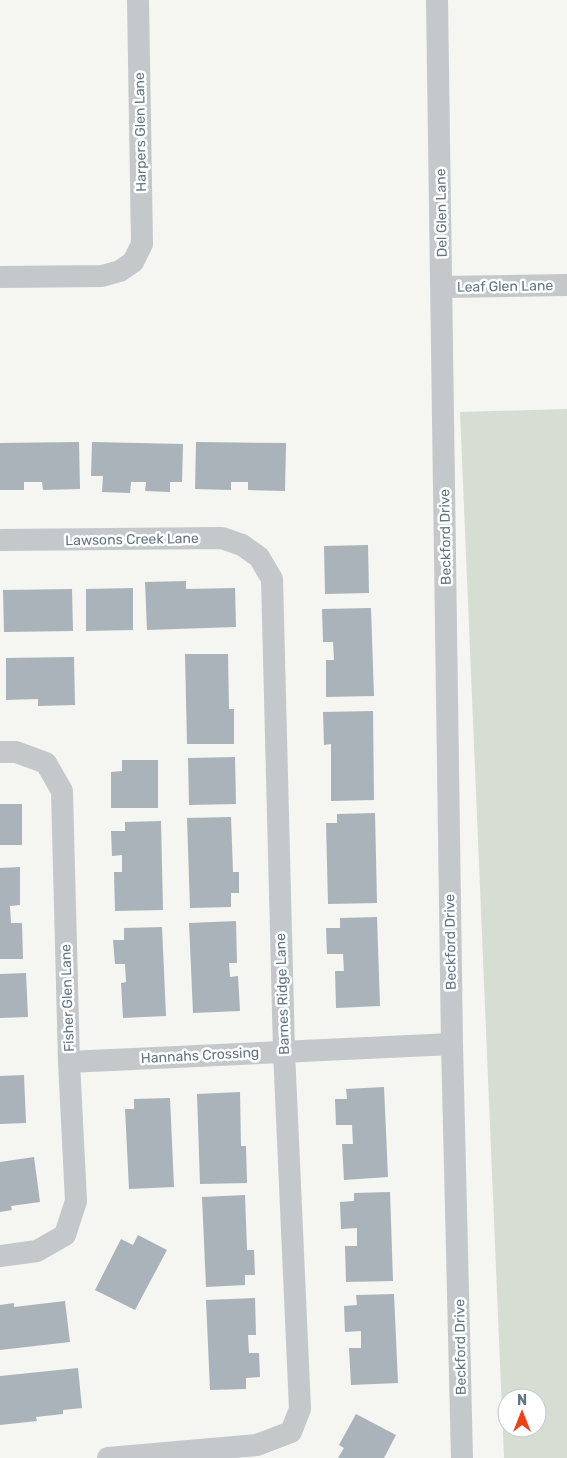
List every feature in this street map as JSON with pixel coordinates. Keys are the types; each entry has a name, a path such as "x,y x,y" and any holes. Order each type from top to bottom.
{"street":[{"name":"Harpers Glen Lane","path":"0,277 102,276 120,272 133,262 142,244 138,0"},
{"name":"Del Glen Lane","path":"437,0 443,426"},
{"name":"Leaf Glen Lane","path":"442,287 567,285"},
{"name":"Beckford Drive","path":"443,426 452,1044 462,1458"},
{"name":"Lawsons Creek Lane","path":"0,540 222,538 242,545 260,557"},
{"name":"Barnes Ridge Lane","path":"108,1458 257,1445 291,1432 300,1408 284,1051 272,579 260,557"},
{"name":"Fisher Glen Lane","path":"0,752 16,752 46,763 62,791 69,1062 76,1202 66,1235 37,1251 0,1256"},
{"name":"Hannahs Crossing","path":"69,1062 452,1044"}],"shaded area":[{"path":"567,409 567,1458 504,1458 503,1438 547,1438 547,1388 501,1388 460,412"}],"building":[{"path":"79,442 80,489 43,490 42,482 24,482 24,490 0,490 0,443"},
{"path":"92,442 183,444 182,482 170,482 170,492 145,491 146,482 131,482 130,493 102,492 103,476 91,476"},
{"path":"196,442 286,443 285,491 248,490 248,482 231,482 231,490 195,489"},
{"path":"368,545 369,593 325,594 324,546"},
{"path":"186,581 186,589 235,588 236,627 147,630 145,582"},
{"path":"133,588 133,630 86,631 86,589"},
{"path":"72,589 73,631 4,632 3,590"},
{"path":"371,608 374,696 326,697 326,660 334,660 333,642 323,642 322,609"},
{"path":"185,654 228,654 229,709 234,709 234,744 187,744"},
{"path":"74,657 75,705 38,706 38,699 6,700 6,658"},
{"path":"373,711 374,800 331,801 331,744 324,745 323,712"},
{"path":"235,757 236,804 189,805 188,758"},
{"path":"122,760 158,760 158,808 111,808 111,772 122,771"},
{"path":"0,804 22,804 22,845 0,845"},
{"path":"375,813 377,903 328,904 326,823 337,823 337,814"},
{"path":"231,817 233,872 239,872 239,893 231,893 231,907 190,908 187,818"},
{"path":"161,821 163,910 115,911 114,872 122,872 122,855 112,856 111,831 125,831 125,822"},
{"path":"20,867 20,905 10,906 11,923 22,923 23,959 0,959 0,868"},
{"path":"377,917 380,1006 336,1008 335,971 344,971 343,954 327,954 326,928 340,928 340,918"},
{"path":"236,921 237,963 229,963 230,977 238,976 240,1011 193,1013 189,923"},
{"path":"162,927 166,1016 123,1018 121,983 126,982 125,964 115,964 113,940 124,940 124,928"},
{"path":"26,973 28,1017 0,1018 0,974"},
{"path":"24,1075 26,1123 0,1124 0,1076"},
{"path":"384,1087 388,1177 344,1180 342,1144 353,1144 352,1125 336,1125 335,1099 347,1099 346,1089"},
{"path":"240,1092 241,1146 246,1146 247,1183 200,1184 197,1094"},
{"path":"170,1098 174,1187 129,1189 125,1109 134,1109 134,1099"},
{"path":"34,1157 40,1202 11,1206 12,1210 0,1212 0,1162"},
{"path":"390,1192 393,1281 346,1282 345,1246 357,1246 357,1228 341,1229 340,1202 354,1201 354,1193"},
{"path":"245,1195 247,1250 254,1250 255,1275 245,1275 245,1285 206,1287 202,1197"},
{"path":"138,1235 167,1250 135,1310 95,1290 121,1239 133,1245"},
{"path":"394,1294 398,1383 351,1385 349,1348 361,1348 361,1331 345,1332 344,1306 357,1305 356,1295"},
{"path":"255,1298 256,1335 248,1335 249,1353 259,1353 260,1377 246,1378 246,1389 210,1390 206,1300"},
{"path":"65,1301 70,1342 0,1350 0,1305 14,1303 14,1307"},
{"path":"78,1368 82,1408 63,1410 63,1414 36,1417 37,1421 0,1425 0,1376"},
{"path":"356,1414 396,1435 384,1458 338,1458 344,1448 339,1445"}]}
